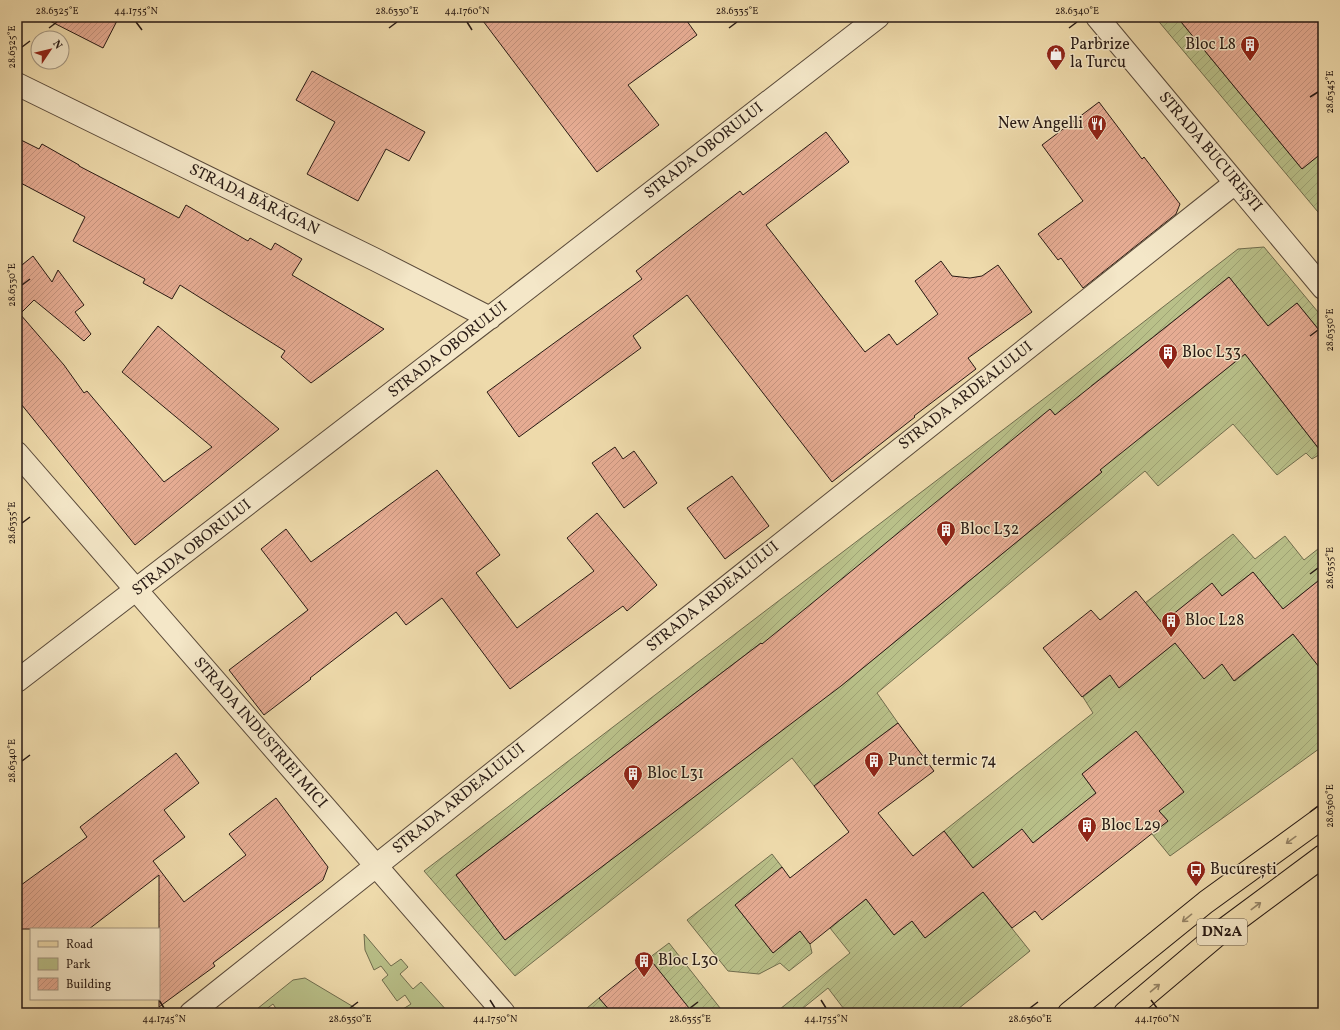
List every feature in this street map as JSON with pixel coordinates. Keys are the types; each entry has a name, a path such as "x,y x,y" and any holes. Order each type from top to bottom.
{"main road":[{"path":"1069,1013 1206,902 1323,817"},
{"name":"DN2A","path":"1125,1013 1222,931 1323,856"}],"street":[{"name":"STRADA OBORULUI","path":"17,681 490,318 878,17"},
{"name":"STRADA BUCUREȘTI","path":"1097,17 1323,288"},
{"name":"STRADA BĂRĂGAN","path":"17,84 374,259 490,318"},
{"name":"STRADA ARDEALULUI","path":"191,1013 1235,183"},
{"name":"STRADA INDUSTRIEI MICI","path":"17,453 504,1013"}],"green space":[{"path":"1155,17 1177,17 1302,169 1323,152 1323,218"},
{"path":"1264,247 1323,318 1323,335 1297,303 1268,326 1229,277 1091,386 1134,442 1245,354 1322,453 1312,459 1306,453 1277,475 1233,424 1158,486 1145,471 877,693 898,723 814,786 792,758 515,976 424,871 1238,249","holes":["1050,409 1102,472 842,685","761,643 811,708 505,940 456,875"]},
{"path":"1233,534 1255,559 1285,536 1304,560 1323,545 1323,577 1283,609 1253,572 1222,596 1212,584 1162,623 1145,603"},
{"path":"1293,634 1323,670 1323,746 1170,856 1152,834 1168,821 1159,811 1136,732 1082,774 1096,793 1033,843 1022,830 973,868 944,831 1093,713 1083,697 1110,675 1119,687 1175,643 1222,664 1235,681"},
{"path":"772,854 782,867 735,905 773,953 800,931 810,944 812,953 789,971 780,963 759,974 728,971 687,920"},
{"path":"983,892 1030,951 953,1013 847,1013 828,988 797,1013 775,1013 850,953 830,928 866,899 894,935 912,921 925,938"},
{"path":"364,934 391,966 401,959 408,967 400,974 413,989 421,982 449,1013 406,1013 403,1009 411,1004 405,995 397,1001 382,980 388,975 381,966 374,970 365,950"},
{"path":"669,943 724,1013 682,1013 688,1008 649,958"},
{"path":"305,978 357,1009 352,1013 279,1013 273,1004 261,1013 252,1013 293,980"},
{"path":"599,998 612,1013 581,1013"}],"building":[{"path":"42,17 119,17 103,48"},
{"path":"480,17 684,17 697,35 628,85 659,125 597,172"},
{"name":"Bloc L8","path":"1177,17 1323,17 1323,152 1302,169"},
{"path":"312,71 425,132 409,161 386,149 358,201 307,174 335,122 296,100"},
{"path":"1099,102 1142,159 1144,157 1180,204 1176,214 1083,288 1061,258 1058,260 1038,234 1083,201 1042,145"},
{"path":"826,132 849,162 766,225 865,352 889,334 897,345 938,314 915,281 941,261 952,276 970,278 982,276 998,265 1032,312 968,358 976,369 914,416 915,417 832,482 687,295 633,336 641,348 519,437 487,392 642,279 636,271 740,191 743,195"},
{"path":"17,138 39,149 42,144 79,166 179,218 186,205 248,241 250,238 271,250 275,243 302,259 292,275 384,329 311,383 281,357 285,351 180,285 172,299 143,283 145,279 73,241 85,217 17,181"},
{"path":"33,256 52,282 58,270 84,305 75,312 91,334 84,341 34,300 20,314 64,365 84,393 87,391 164,482 212,447 122,372 158,326 279,429 135,545 17,399 17,269"},
{"path":"1229,277 1268,326 1297,303 1323,335 1323,454 1245,354 1100,470 1102,472 841,686 505,940 456,875 761,643 762,644 1050,409 1055,415"},
{"path":"615,447 623,459 634,451 657,483 624,508 592,463"},
{"path":"437,470 500,555 476,573 517,628 594,571 567,538 597,513 657,585 627,611 623,606 510,689 442,598 406,625 396,612 264,715 229,670 308,610 261,549 286,529 311,562"},
{"path":"732,476 769,526 725,559 687,508"},
{"name":"Bloc L28","path":"1253,572 1283,609 1323,577 1323,672 1293,634 1234,681 1222,664 1204,679 1175,643 1119,688 1110,675 1082,697 1043,648 1091,610 1100,620 1136,591 1162,623 1212,583 1222,596"},
{"name":"Bloc L29","path":"898,723 934,771 878,813 913,856 944,831 973,868 1022,829 1033,843 1096,793 1082,774 1136,731 1184,792 1159,811 1168,821 1042,920 1035,911 1012,928 983,892 925,938 912,921 894,935 866,899 810,944 800,931 773,953 735,905 782,867 790,878 849,832 814,786"},
{"path":"176,753 199,783 164,810 185,837 153,861 184,902 246,855 229,834 276,798 328,867 323,880 213,963 215,966 159,1007 159,875 90,928 17,929 17,888 87,837 80,827"},
{"name":"Bloc L30","path":"649,958 693,1013 612,1013 599,998"}],"place":[{"name":"Bloc L8","path":"1250,62"},
{"name":"Parbrize la Turcu","path":"1056,71"},
{"name":"New Angelli","path":"1097,141"},
{"name":"Bloc L33","path":"1168,370"},
{"name":"Bloc L32","path":"946,547"},
{"name":"Bloc L28","path":"1171,638"},
{"name":"Punct termic 74","path":"874,778"},
{"name":"Bloc L31","path":"633,791"},
{"name":"Bloc L29","path":"1087,843"},
{"name":"București","path":"1196,887"},
{"name":"Bloc L30","path":"644,978"}]}
